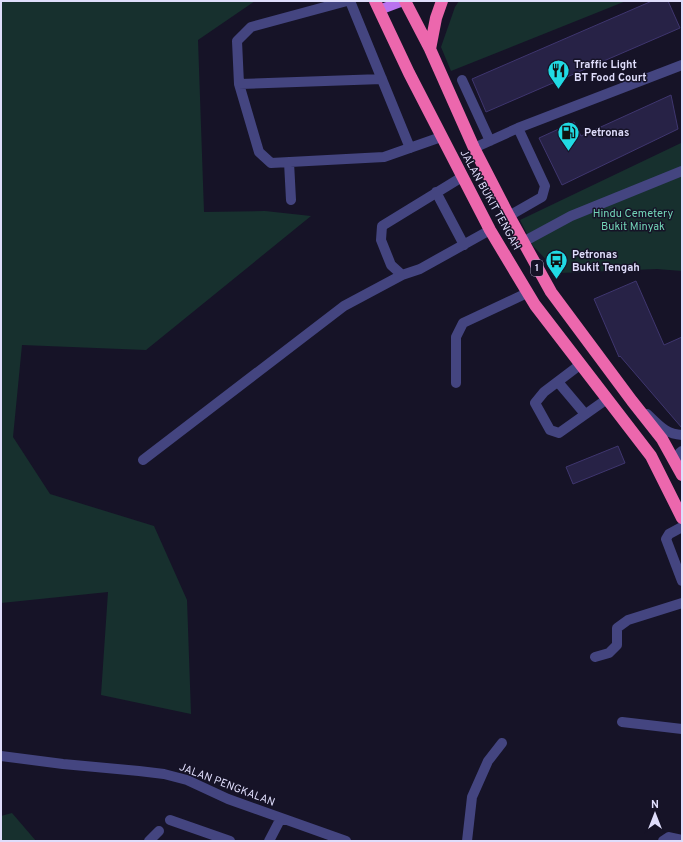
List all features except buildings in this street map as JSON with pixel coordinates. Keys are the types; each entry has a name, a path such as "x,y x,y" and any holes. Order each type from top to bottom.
{"highway":[{"name":"JALAN BUKIT TENGAH","path":"404,1 430,49 474,148 509,216 551,292 662,439 680,471"},
{"path":"430,49 436,18 442,1"},
{"name":"JALAN BUKIT TENGAH","path":"377,6 441,137 490,230 527,293 651,456 682,518"}],"main road":[{"path":"377,6 404,1"}],"street":[{"path":"410,148 348,1 251,28 238,41 239,84 259,152 271,163 384,157 410,148 441,137"},
{"path":"474,148 518,128 682,65"},
{"path":"239,84 382,79"},
{"path":"462,80 490,141"},
{"path":"509,216 542,197 545,186 518,128"},
{"path":"289,162 291,200"},
{"path":"523,242 571,216 682,171"},
{"path":"402,275 391,265 381,240 382,226 462,177"},
{"path":"436,192 464,245"},
{"path":"143,460 344,306 402,275 420,269 490,230"},
{"path":"456,383 456,337 463,323 527,293"},
{"path":"581,364 544,392 536,403 550,430 559,433 607,399"},
{"path":"558,382 585,414"},
{"path":"632,401 667,432 675,435 682,435"},
{"path":"680,471 677,458 679,453 682,451"},
{"path":"682,527 669,534 666,539 682,581"},
{"path":"595,657 609,653 617,645 617,628 628,620 682,603"},
{"path":"622,722 682,729"},
{"path":"467,841 472,797 488,762 502,743"},
{"name":"JALAN PENGKALAN","path":"1,756 63,764 139,771 180,778 228,799 346,841"},
{"path":"269,841 281,818"},
{"path":"170,820 230,841"},
{"path":"149,841 159,831"},
{"path":"663,841 669,837 682,840"}],"green space":[{"path":"1,1 255,1 198,40 204,212 265,211 311,216 146,350 22,345 13,437 50,494 154,526 187,600 191,714 101,695 108,592 1,603"},
{"path":"459,1 626,1 451,71 441,47 455,7"},
{"name":"Hindu Cemetery Bukit Minyak","path":"681,143 682,271 657,269 559,273 533,246 520,220"},
{"path":"12,813 36,841 1,841 1,816"}],"place":[{"name":"Traffic Light BT Food Court","path":"559,90"},
{"name":"Petronas","path":"568,152"},
{"name":"Petronas Bukit Tengah","path":"556,280"}]}
